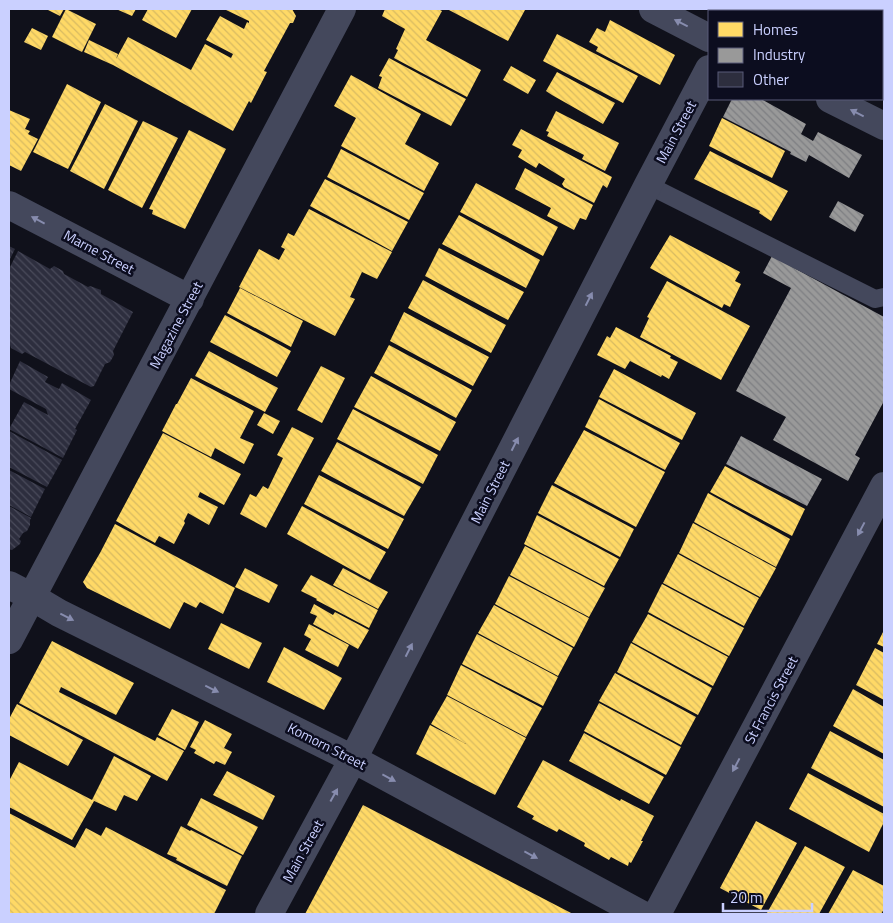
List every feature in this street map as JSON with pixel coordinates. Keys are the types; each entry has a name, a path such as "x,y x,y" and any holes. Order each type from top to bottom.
{"street":[{"name":"Magazine Street","path":"9,640 20,591 190,299 342,9"},
{"path":"653,9 708,37"},
{"name":"Main Street","path":"269,914 353,759 708,71"},
{"path":"832,100 884,126"},
{"name":"Marne Street","path":"9,205 190,299"},
{"name":"St Francis Street","path":"657,914 884,486"},
{"name":"Komorn Street","path":"20,591 59,613 353,759 641,914"}],"lane":[{"path":"648,185 875,299 884,296"}],"building: Homes":[{"path":"46,9 64,9 60,16"},
{"path":"66,9 96,24 82,52 52,37"},
{"path":"116,9 136,9 132,16"},
{"path":"148,9 192,9 176,38 142,20"},
{"path":"224,9 292,9 296,16 293,23 290,23 264,71 267,72 251,103 249,101 233,131 113,65 84,52 89,40 118,54 116,59 128,37 191,70 205,44 231,58 233,54 206,40 220,16 244,29 249,21"},
{"path":"385,9 438,9 442,11 426,40 481,70 467,97 394,58 405,29 382,16"},
{"path":"447,9 523,9 525,10 508,41"},
{"path":"610,20 675,55 660,85 596,51 598,47 589,42 597,28 605,32"},
{"path":"32,28 48,36 41,50 24,42"},
{"path":"557,34 638,76 623,103 543,61"},
{"path":"389,58 466,99 451,126 378,88 382,77 379,76"},
{"path":"511,66 536,80 528,94 503,80"},
{"path":"557,72 615,103 603,124 546,91"},
{"path":"351,75 421,114 405,144 439,163 424,191 341,146 356,118 334,106"},
{"path":"67,84 101,102 68,169 33,152"},
{"path":"105,104 138,121 104,189 70,171"},
{"path":"9,110 30,119 25,129 30,131 28,134 38,139 21,171 9,165"},
{"path":"556,111 619,143 605,171 582,159 584,155 547,136 549,132 546,131"},
{"path":"722,118 785,151 772,178 709,146"},
{"path":"143,121 178,138 142,208 108,190"},
{"path":"521,129 612,177 607,188 603,185 594,203 564,187 562,184 565,179 539,163 536,168 518,157 522,150 512,145"},
{"path":"189,130 226,149 185,229 152,214 153,210 149,209"},
{"path":"341,149 424,193 409,220 327,177"},
{"path":"710,151 788,191 771,221 759,213 760,211 694,179"},
{"path":"525,168 593,205 586,220 580,218 574,230 547,216 551,208 515,189"},
{"path":"325,179 408,222 392,251 310,206"},
{"path":"476,183 558,227 543,256 460,212"},
{"path":"309,209 392,252 377,279 362,272 350,297 355,299 335,336 239,287 259,249 279,260 285,249 281,247 288,233 294,236"},
{"path":"459,215 540,260 526,288 442,244"},
{"path":"670,235 740,272 735,281 741,284 730,307 724,304 722,308 650,268"},
{"path":"439,248 524,292 508,320 425,276"},
{"path":"423,280 506,325 491,353 408,308"},
{"path":"667,281 750,326 721,380 640,337 649,318 647,317"},
{"path":"240,288 303,321 291,347 227,313"},
{"path":"404,312 489,357 473,386 390,341"},
{"path":"225,315 291,351 277,377 210,342"},
{"path":"616,327 671,356 670,358 678,362 669,379 662,375 661,377 630,361 625,369 597,355 607,336 610,338"},
{"path":"389,345 472,390 456,418 374,373"},
{"path":"209,351 278,388 265,412 195,376"},
{"path":"321,366 345,378 322,423 297,410"},
{"path":"614,369 696,413 682,440 599,397"},
{"path":"371,376 456,422 440,451 354,407"},
{"path":"191,378 254,411 240,438 254,444 244,464 215,448 211,457 162,431"},
{"path":"599,399 680,443 665,470 585,427"},
{"path":"353,409 438,455 423,484 337,439"},
{"path":"264,413 280,421 273,434 257,425"},
{"path":"292,427 314,438 266,528 240,514 250,494 256,497 263,486 268,489 283,458 277,455"},
{"path":"584,430 665,472 636,527 554,483"},
{"path":"163,433 241,474 224,505 200,492 198,497 218,507 209,525 188,513 174,544 159,536 155,543 116,521"},
{"path":"337,442 421,487 404,516 321,471"},
{"path":"725,466 805,509 792,536 710,492"},
{"path":"319,475 404,519 388,549 304,504"},
{"path":"552,485 634,529 620,557 538,513"},
{"path":"708,493 790,539 776,567 694,522"},
{"path":"302,506 386,552 370,580 287,534"},
{"path":"537,515 619,559 604,586 524,544"},
{"path":"693,523 776,568 760,597 679,553"},
{"path":"115,524 235,588 223,614 200,602 196,608 184,602 170,629 87,588 83,582"},
{"path":"525,546 605,588 589,617 510,575"},
{"path":"678,554 759,598 744,626 663,583"},
{"path":"245,568 278,585 269,603 235,587"},
{"path":"343,568 388,592 378,609 333,585"},
{"path":"311,575 378,610 369,628 301,591"},
{"path":"509,576 589,618 574,647 495,604"},
{"path":"662,584 744,628 729,656 648,612"},
{"path":"314,604 333,615 335,612 369,630 358,649 313,624 317,616 310,613"},
{"path":"494,605 573,648 558,676 478,633"},
{"path":"648,614 728,657 713,686 632,642"},
{"path":"221,623 262,643 249,669 208,649"},
{"path":"309,624 349,645 338,667 305,650 311,639 304,635"},
{"path":"884,630 884,647 877,644"},
{"path":"477,634 558,677 543,706 462,664"},
{"path":"52,641 134,683 116,715 61,687 59,692 155,741 157,737 184,751 167,781 19,703"},
{"path":"631,643 712,688 698,715 617,672"},
{"path":"284,647 342,678 324,710 267,682"},
{"path":"875,648 884,653 884,700 856,685"},
{"path":"461,665 542,708 526,737 447,695"},
{"path":"615,673 696,717 681,745 599,701"},
{"path":"853,689 884,707 884,754 833,726"},
{"path":"447,696 526,738 495,795 416,754 430,725 466,744 431,724"},
{"path":"599,703 681,747 666,775 584,731"},
{"path":"17,704 83,740 68,766 9,735 9,719"},
{"path":"172,709 199,722 185,750 158,735"},
{"path":"205,720 232,734 224,748 232,752 225,765 216,761 214,764 194,753 196,750 190,747"},
{"path":"830,731 884,760 884,807 811,768"},
{"path":"584,733 664,777 649,804 569,761"},
{"path":"114,756 151,776 137,801 124,795 116,811 92,800"},
{"path":"543,760 620,801 621,799 654,816 641,841 643,841 628,866 611,857 609,860 584,846 585,843 559,829 557,832 532,819 534,816 517,807"},
{"path":"19,762 94,801 72,840 9,807 9,781"},
{"path":"227,771 275,796 263,820 213,795"},
{"path":"808,773 884,814 884,822 869,852 789,809"},
{"path":"201,798 258,827 243,855 187,825"},
{"path":"363,805 573,914 305,914"},
{"path":"9,813 75,848 86,828 101,836 106,827 226,890 214,914 9,914"},
{"path":"756,821 797,843 761,910 720,888"},
{"path":"181,826 242,856 227,886 167,854"},
{"path":"805,846 845,867 819,914 767,913"},
{"path":"853,870 884,886 884,909 881,914 828,914"}],"building: Industry":[{"path":"873,9 876,10 784,10"},
{"path":"883,14 884,15 883,89"},
{"path":"732,100 763,100 806,124 801,134 813,141 818,132 862,155 849,178 809,155 806,162 790,154 791,152 723,117"},
{"path":"838,201 864,215 855,232 829,217"},
{"path":"772,256 884,317 884,401 855,455 860,458 848,481 773,440 786,417 736,391 791,288 763,273"},
{"path":"741,436 822,479 807,506 726,464"}],"building: Other":[{"path":"9,246 15,249 9,261"},
{"path":"18,251 50,269 54,266 63,271 64,274 88,287 101,290 101,294 133,312 113,351 114,355 110,362 105,364 94,386 91,387 25,352 22,354 11,348 9,344 9,269"},
{"path":"20,361 48,377 45,382 59,389 62,383 91,400 75,429 77,430 63,458 9,429 24,402 48,415 46,409 9,389"},
{"path":"9,431 62,460 47,487 9,467"},
{"path":"9,470 45,489 31,517 9,505"},
{"path":"9,506 31,518 27,531 19,539 21,541 20,544 12,550 9,549"}]}
